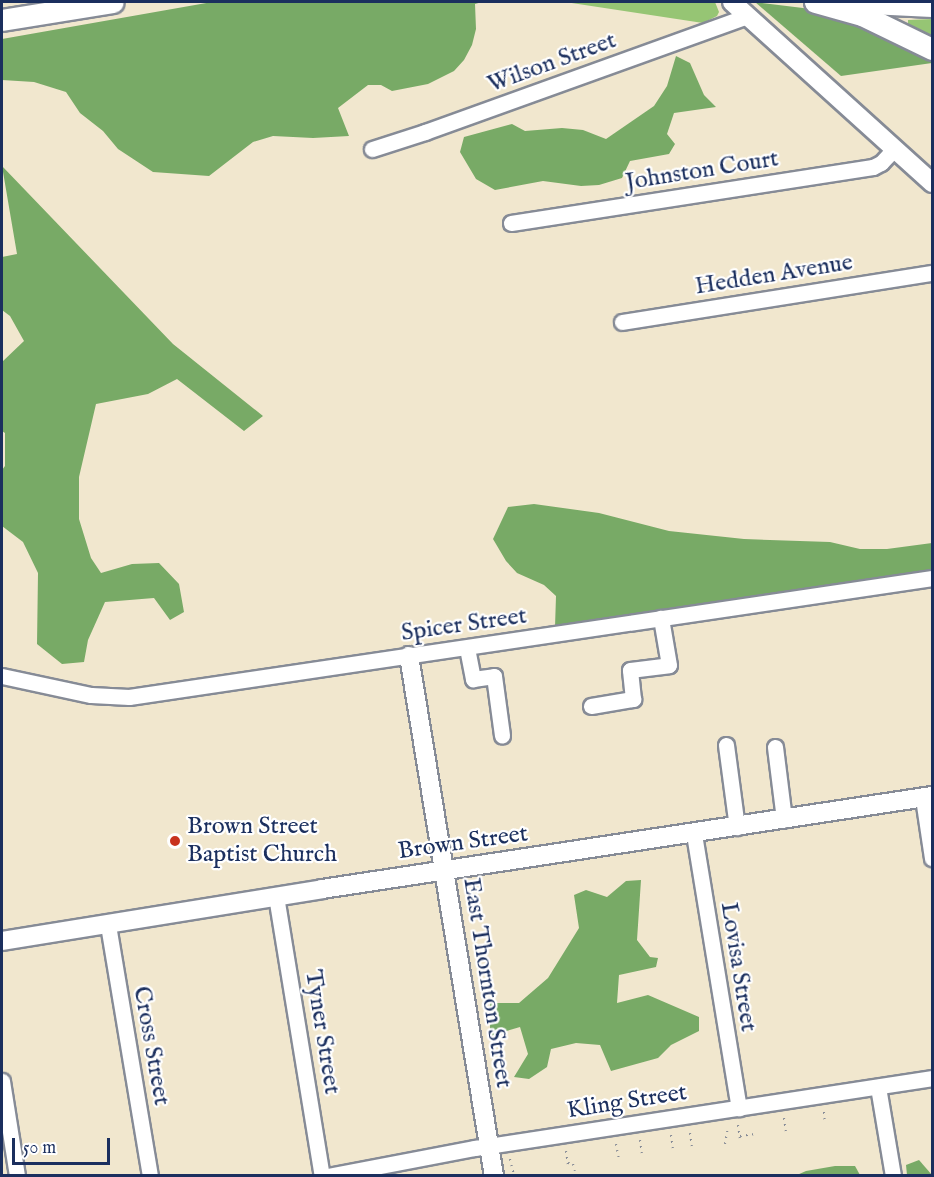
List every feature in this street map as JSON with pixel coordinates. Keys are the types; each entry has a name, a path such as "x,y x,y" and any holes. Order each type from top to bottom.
{"highway":[{"path":"2,20 113,2"},
{"path":"814,2 862,15 933,49"},
{"path":"839,2 933,6"}],"main road":[{"path":"740,9 933,183"},
{"name":"East Thornton Street","path":"409,656 494,1176"},
{"name":"Brown Street","path":"2,941 276,896 928,797"}],"street":[{"name":"Wilson Street","path":"372,148 436,129 740,9"},
{"name":"Johnston Court","path":"511,223 873,167 881,163 894,149"},
{"name":"Hedden Avenue","path":"622,322 933,273"},
{"name":"Spicer Street","path":"2,676 91,695 129,697 933,578"},
{"path":"591,706 633,699 630,670 669,665 661,618"},
{"path":"467,648 473,679 494,676 502,735"},
{"path":"726,745 737,827"},
{"path":"775,747 784,819"},
{"path":"928,797 933,858"},
{"name":"Lovisa Street","path":"694,834 739,1108"},
{"name":"Tyner Street","path":"276,896 322,1176"},
{"name":"Cross Street","path":"108,925 150,1176"},
{"name":"Kling Street","path":"328,1176 490,1146 933,1078"},
{"path":"2,1081 17,1176"},
{"path":"878,1087 893,1176"}],"path":[{"path":"824,1112 825,1123"},
{"path":"784,1118 786,1132"},
{"path":"738,1125 740,1138 755,1134"},
{"path":"725,1144 728,1127"},
{"path":"690,1132 692,1147"},
{"path":"671,1135 673,1150"},
{"path":"640,1140 642,1154"},
{"path":"616,1144 619,1159"},
{"path":"566,1151 568,1164 573,1164 575,1171"},
{"path":"510,1159 514,1175"}],"green space":[{"path":"212,2 482,2 475,4 476,29 472,45 464,60 454,71 428,84 392,91 381,85 368,85 338,108 349,136 313,138 273,136 253,142 209,176 153,172 118,149 103,131 80,113 66,92 34,82 2,80 2,39"},
{"path":"565,2 715,2 719,12 717,16 703,23"},
{"path":"755,2 803,8 856,21 915,49 932,60 932,63 841,76"},
{"path":"932,19 932,38 908,24 908,20"},
{"path":"676,56 690,63 704,95 716,107 674,113 667,134 675,144 669,154 630,161 622,178 599,185 581,186 543,181 495,190 476,179 460,152 464,137 512,124 525,131 562,128 583,130 606,139 654,106 667,86"},
{"path":"2,166 173,344 263,416 244,431 177,379 148,394 96,404 79,477 79,519 91,558 101,573 132,564 159,563 179,584 184,612 170,620 154,598 105,602 88,640 84,662 62,664 37,644 38,573 23,542 2,526 2,470 5,466 5,433 2,431 2,362 24,341 10,316 2,310 2,257 17,254"},
{"path":"534,504 599,513 669,531 744,539 830,542 860,549 887,549 932,543 932,570 555,627 556,596 544,585 517,573 506,561 493,539 508,507"},
{"path":"641,880 637,940 650,957 658,958 656,967 619,975 617,1003 648,995 699,1017 699,1031 671,1045 658,1058 611,1071 600,1045 576,1043 551,1049 547,1067 529,1079 514,1077 528,1054 520,1027 490,1036 490,1003 519,1003 548,978 579,928 574,895 586,890 607,897 626,881"},
{"path":"919,1160 932,1175 907,1175 906,1165"},
{"path":"835,1166 855,1166 860,1175 797,1175 806,1171"}],"place":[{"name":"Brown Street Baptist Church","path":"175,841"}]}
